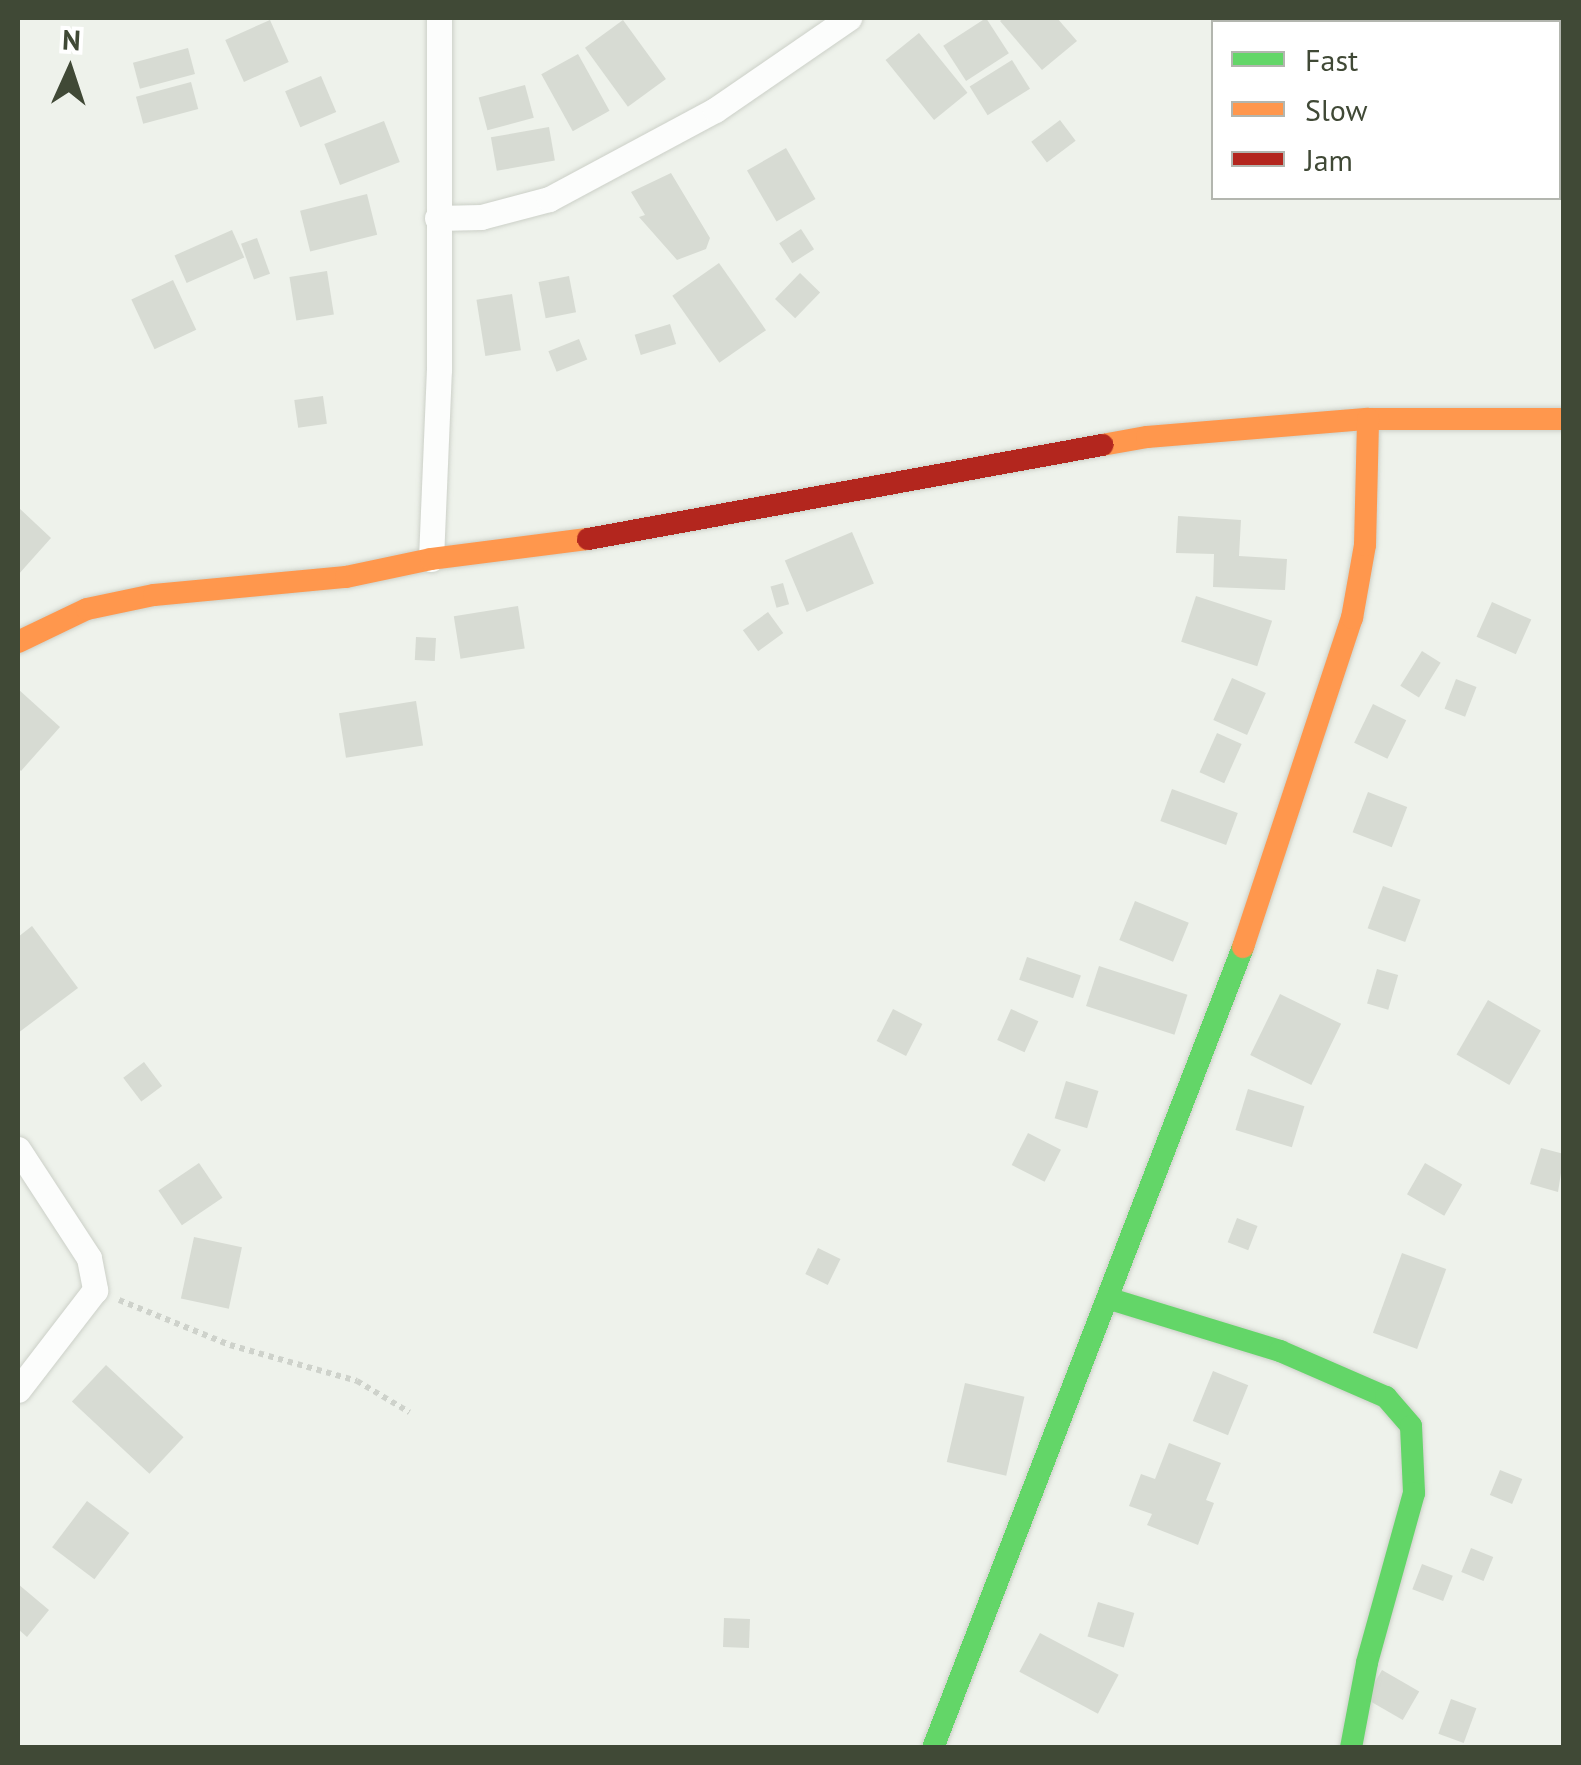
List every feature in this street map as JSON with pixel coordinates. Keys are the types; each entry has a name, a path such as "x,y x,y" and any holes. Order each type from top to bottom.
{"street":[{"path":"431,559 439,370 438,18"},
{"path":"437,218 480,216 549,200 715,110 849,18"},
{"path":"933,1748 1248,934 1352,618 1365,545 1368,418"},
{"path":"18,642 62,619 110,603 346,576 431,559 596,538 1147,438 1368,418 1564,419"},
{"path":"18,1149 90,1258 94,1290 18,1390"},
{"path":"1110,1298 1280,1351 1386,1397 1411,1426 1414,1494 1366,1663 1350,1748"}],"path":[{"path":"94,1290 230,1345 357,1381 409,1412"}],"building":[{"path":"986,18 1009,53 966,81 943,46"},
{"path":"1057,18 1077,41 1042,70 1000,21"},
{"path":"270,20 289,62 244,82 225,40"},
{"path":"623,20 666,79 628,107 585,48"},
{"path":"919,33 967,93 934,120 886,60"},
{"path":"188,48 195,74 140,89 133,63"},
{"path":"578,54 610,111 573,131 541,74"},
{"path":"1012,60 1030,89 988,115 970,86"},
{"path":"321,76 336,112 300,127 285,91"},
{"path":"191,82 198,109 143,124 136,97"},
{"path":"525,85 534,118 487,130 479,97"},
{"path":"1060,120 1076,141 1047,162 1031,142"},
{"path":"384,121 400,162 340,185 324,144"},
{"path":"549,127 555,160 497,171 491,137"},
{"path":"786,148 816,199 777,222 747,170"},
{"path":"671,173 710,238 706,249 677,260 639,217 645,215 631,192"},
{"path":"367,194 377,235 310,251 300,211"},
{"path":"801,229 814,249 792,263 779,243"},
{"path":"232,230 244,257 187,283 174,256"},
{"path":"257,238 270,274 254,280 241,244"},
{"path":"719,263 766,330 719,363 672,296"},
{"path":"327,271 334,314 296,320 289,277"},
{"path":"800,273 820,292 795,318 775,299"},
{"path":"569,276 576,312 546,318 539,282"},
{"path":"173,280 196,330 155,349 131,299"},
{"path":"512,294 521,350 485,356 476,300"},
{"path":"670,324 676,344 641,355 635,335"},
{"path":"579,339 587,359 557,372 548,351"},
{"path":"323,396 327,424 298,428 294,400"},
{"path":"18,507 51,538 18,575"},
{"path":"1178,516 1241,520 1239,556 1287,559 1285,590 1213,587 1214,554 1176,553"},
{"path":"852,532 874,584 807,612 785,561"},
{"path":"783,583 789,604 777,608 771,587"},
{"path":"1196,596 1272,621 1257,666 1181,642"},
{"path":"1492,602 1531,619 1516,654 1477,637"},
{"path":"518,606 525,648 461,659 454,616"},
{"path":"768,612 783,633 758,651 743,630"},
{"path":"416,637 436,638 435,661 415,660"},
{"path":"1422,651 1441,663 1419,697 1400,686"},
{"path":"1232,678 1266,693 1247,735 1213,720"},
{"path":"1456,679 1477,687 1465,717 1445,709"},
{"path":"18,689 60,727 21,771 18,768"},
{"path":"416,701 423,745 346,758 339,713"},
{"path":"1373,704 1406,720 1387,759 1354,743"},
{"path":"1217,733 1242,744 1224,783 1200,772"},
{"path":"1172,789 1238,813 1226,845 1160,821"},
{"path":"1368,792 1407,807 1392,847 1353,832"},
{"path":"1383,886 1421,900 1405,942 1368,928"},
{"path":"1135,901 1189,923 1173,962 1119,940"},
{"path":"32,926 78,988 18,1033 18,937"},
{"path":"1027,957 1081,976 1073,998 1019,980"},
{"path":"1099,966 1187,995 1174,1035 1086,1006"},
{"path":"1377,969 1398,975 1388,1010 1367,1004"},
{"path":"1280,994 1341,1024 1311,1085 1250,1055"},
{"path":"1488,1000 1541,1030 1509,1085 1456,1055"},
{"path":"893,1009 922,1024 906,1056 877,1041"},
{"path":"1011,1009 1038,1021 1025,1052 997,1040"},
{"path":"144,1062 162,1086 141,1102 123,1078"},
{"path":"1066,1081 1099,1091 1087,1128 1055,1118"},
{"path":"1248,1089 1304,1106 1292,1147 1235,1130"},
{"path":"1028,1133 1061,1150 1045,1182 1012,1165"},
{"path":"1541,1148 1564,1154 1558,1192 1530,1184"},
{"path":"199,1163 222,1198 182,1225 158,1190"},
{"path":"1425,1163 1462,1184 1444,1216 1407,1194"},
{"path":"1237,1218 1258,1226 1248,1250 1228,1242"},
{"path":"194,1237 242,1247 229,1309 181,1299"},
{"path":"818,1248 840,1259 828,1285 805,1274"},
{"path":"1402,1253 1446,1269 1417,1349 1373,1333"},
{"path":"106,1365 184,1437 149,1474 72,1402"},
{"path":"1213,1371 1248,1385 1228,1435 1193,1421"},
{"path":"965,1383 1024,1397 1006,1476 947,1462"},
{"path":"1169,1443 1221,1463 1206,1500 1214,1503 1198,1545 1147,1525 1152,1514 1129,1506 1141,1474 1155,1479"},
{"path":"1500,1470 1522,1479 1512,1504 1490,1495"},
{"path":"87,1501 129,1533 94,1579 52,1547"},
{"path":"1471,1548 1493,1557 1484,1581 1461,1572"},
{"path":"1422,1564 1453,1576 1443,1601 1412,1589"},
{"path":"18,1584 49,1610 27,1637 18,1629"},
{"path":"1098,1602 1134,1613 1124,1648 1087,1636"},
{"path":"724,1618 750,1619 749,1648 723,1647"},
{"path":"1040,1633 1119,1675 1098,1714 1019,1672"},
{"path":"1382,1670 1419,1692 1403,1720 1366,1699"},
{"path":"1451,1699 1476,1708 1464,1743 1438,1734"}],"traffic: fast":[{"path":"933,1748 1243,947"},
{"path":"1110,1299 1280,1351 1386,1397 1411,1426 1414,1493 1367,1663 1351,1748"}],"traffic: slow":[{"path":"1102,445 1147,437 1368,419 1564,419"},
{"path":"1243,947 1352,618 1365,545 1368,419"},
{"path":"18,642 87,609 154,595 346,577 431,559 588,539"}],"traffic: jam":[{"path":"588,539 1102,445"}]}
